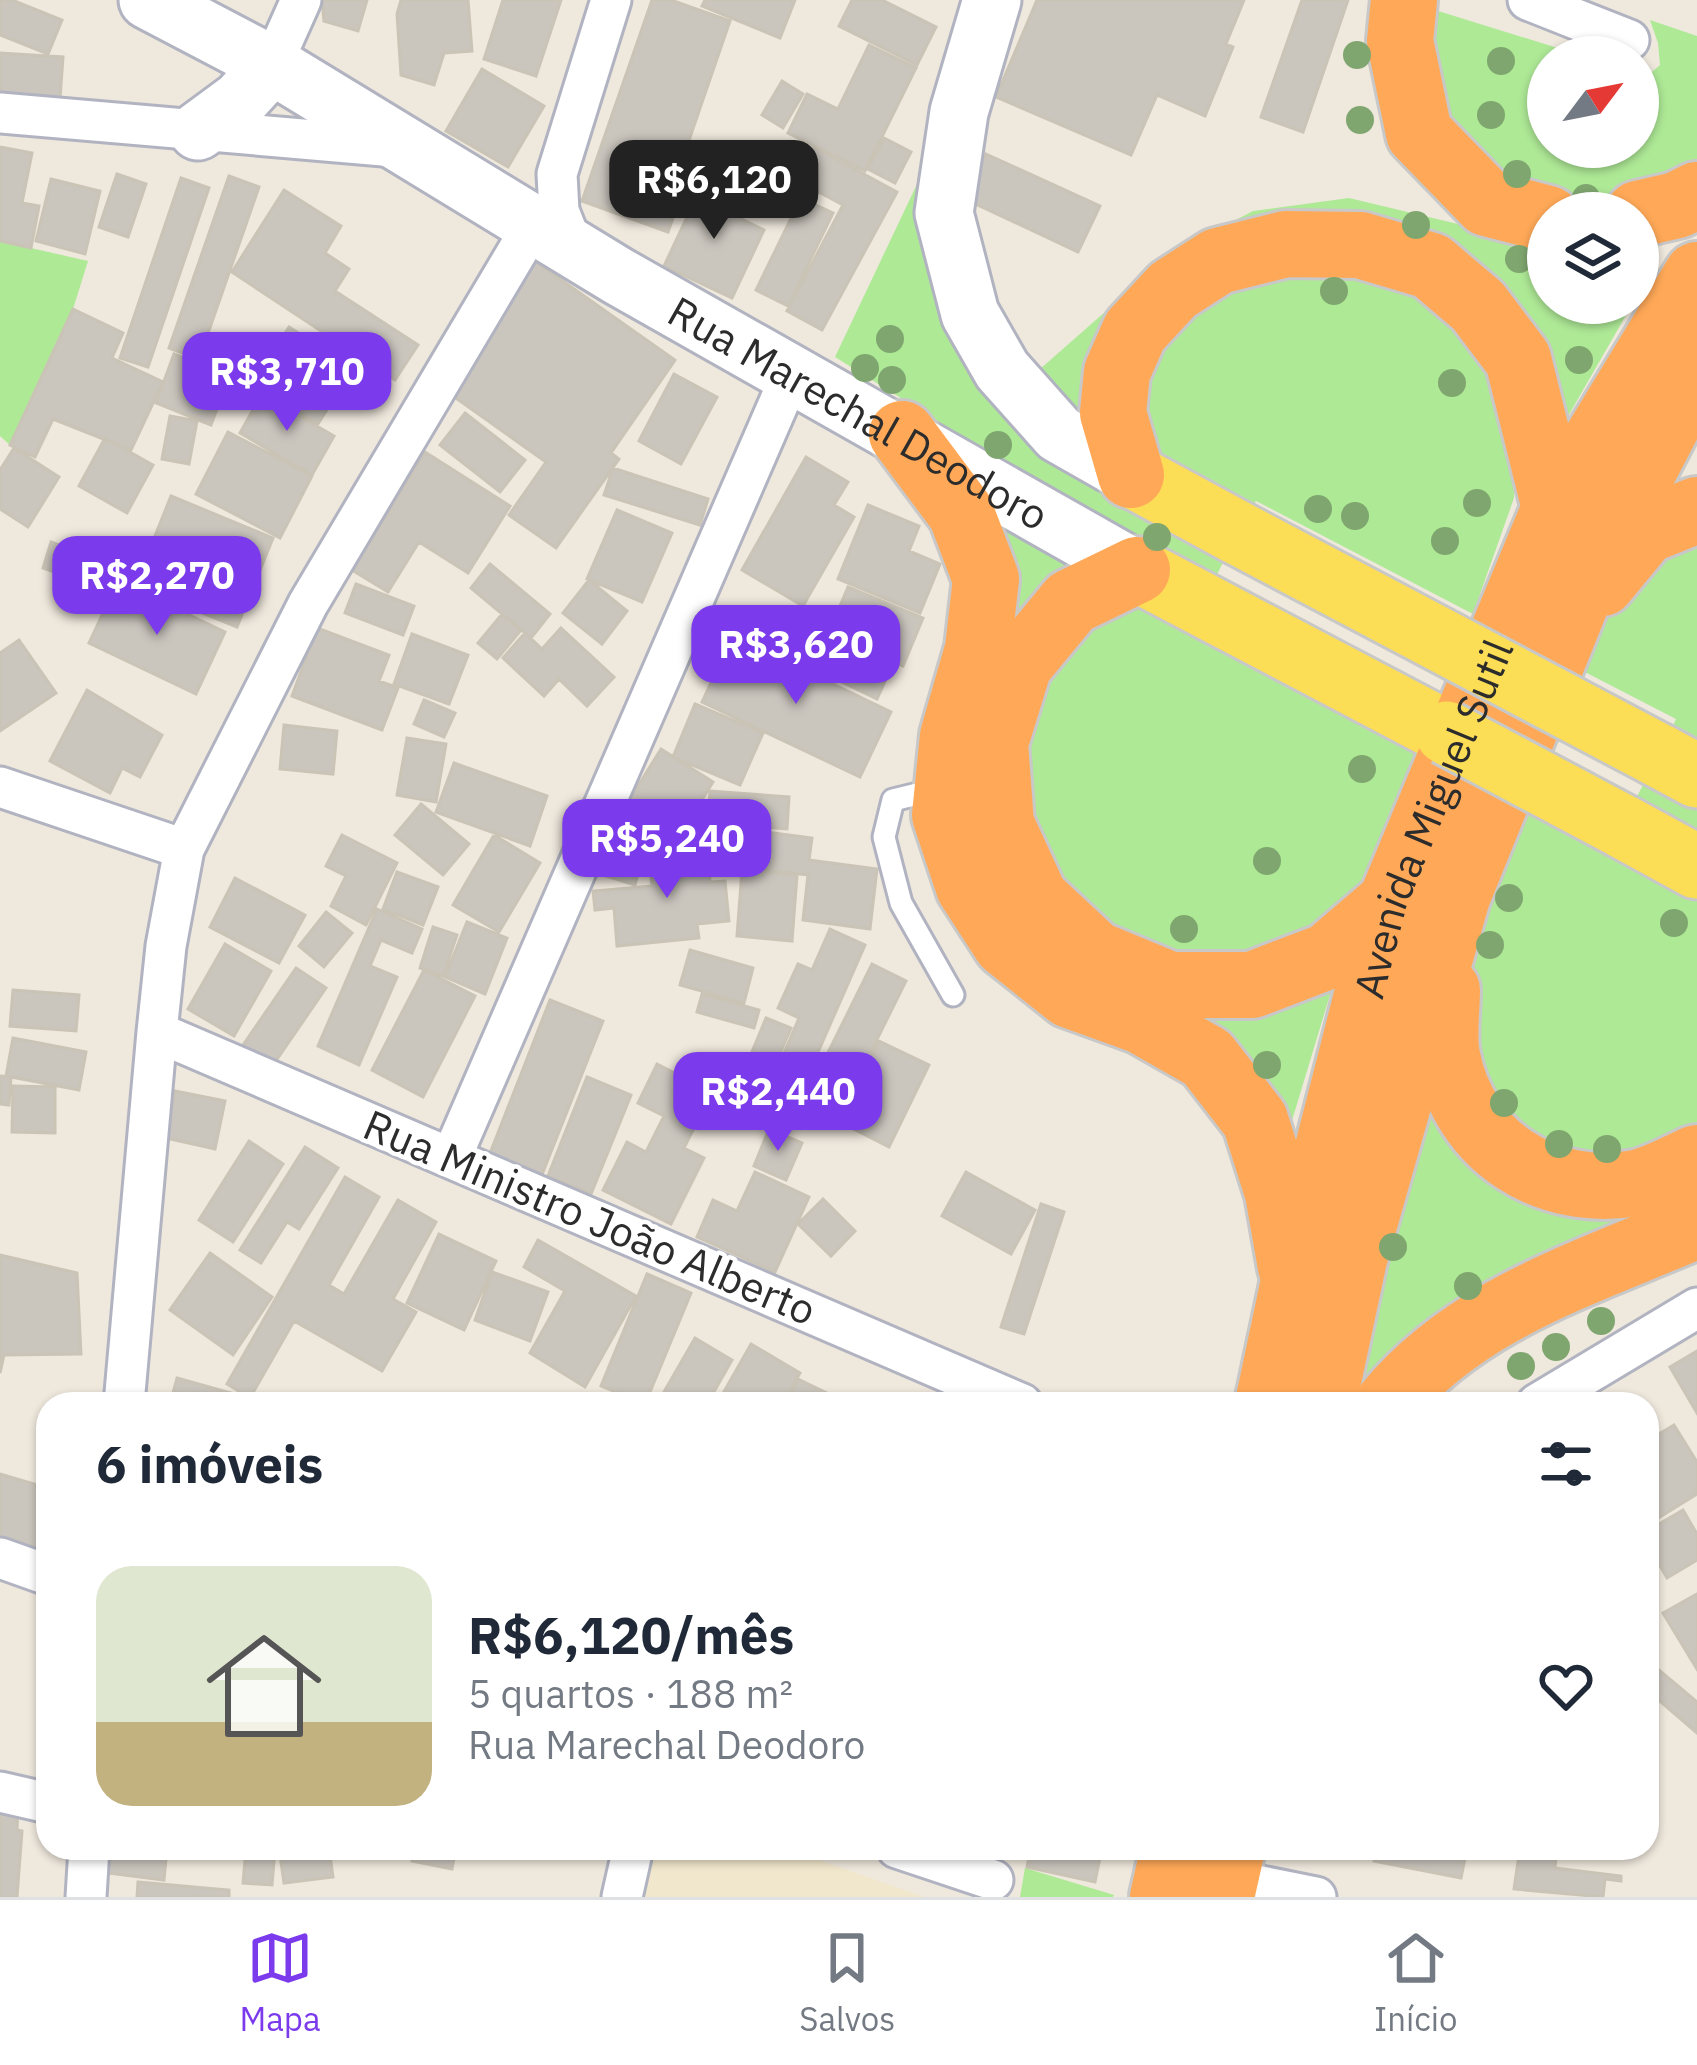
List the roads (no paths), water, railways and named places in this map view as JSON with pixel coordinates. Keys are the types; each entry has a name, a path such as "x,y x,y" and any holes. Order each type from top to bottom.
{"highway":[{"path":"1404,0 1400,41 1419,134 1487,203 1527,213"},
{"path":"1659,209 1697,195"},
{"path":"1131,475 1113,413 1117,372 1136,331 1173,290 1218,262 1286,244 1360,244 1431,266 1478,306 1505,341 1518,359 1556,508"},
{"name":"Avenida Miguel Sutil","path":"1271,1392 1294,1281 1391,902 1556,508 1697,275"},
{"name":"Avenida Miguel Sutil","path":"1326,1392 1354,1259 1457,896 1565,627 1697,368"},
{"path":"902,434 961,513 986,579 977,649 953,736 945,815 969,887 1006,944 1070,995 1142,1021 1208,1058 1255,1120 1278,1193 1294,1281"},
{"path":"1565,627 1645,531 1697,510"},
{"path":"1137,570 1070,602 1019,665 994,742 1000,824 1035,898 1095,954 1171,985 1252,985 1328,956 1391,902"},
{"path":"1447,934 1447,1055 1468,1115 1512,1162 1573,1184 1638,1183 1697,1158"},
{"path":"1399,1392 1439,1350 1498,1311 1697,1225"},
{"path":"1163,1897 1213,1868"}],"main road":[{"name":"Rua Marechal Deodoro","path":"148,0 272,64 554,237 1137,570"},
{"path":"992,0 959,112 944,213 970,314 1002,370 1059,434 1677,766"},
{"path":"198,130 240,100 272,64"},
{"path":"1137,570 1697,867"}],"street":[{"path":"272,64 301,0"},
{"path":"125,1392 166,946 184,849 308,604 554,237 559,211 556,175 611,0"},
{"path":"1528,0 1619,36"},
{"path":"0,113 407,148"},
{"path":"452,1156 791,375"},
{"path":"0,787 184,849"},
{"name":"Rua Ministro João Alberto","path":"157,1032 994,1392"},
{"path":"1557,1392 1697,1308"},
{"path":"0,1558 36,1571"},
{"path":"0,1792 36,1800"},
{"path":"86,1897 88,1860"},
{"path":"622,1897 630,1860"},
{"path":"941,1860 994,1875"},
{"path":"1213,1868 1316,1897"}],"lane":[{"path":"948,787 893,800 884,837 901,903 952,995"}]}
